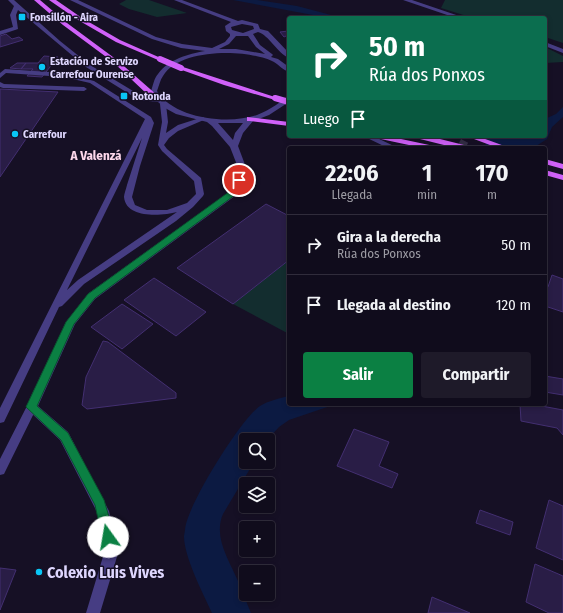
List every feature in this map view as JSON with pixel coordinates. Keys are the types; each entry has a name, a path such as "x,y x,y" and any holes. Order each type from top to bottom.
{"main road":[{"path":"37,0 57,18 116,62 159,101"},
{"path":"52,0 80,19 118,41 181,68 226,84 287,101"},
{"path":"250,119 287,124"},
{"path":"386,138 424,146"},
{"path":"428,138 458,146"},
{"path":"476,138 500,146"},
{"path":"547,162 563,167"},
{"path":"547,173 563,178"}],"street":[{"path":"11,0 58,42 88,66 141,99 159,101 181,114 222,121 250,119 273,110 287,100"},
{"path":"73,0 154,38 181,46 248,52 280,62"},
{"path":"177,0 236,22 252,23 256,25 257,30"},
{"path":"406,0 456,16"},
{"path":"0,33 16,28 13,15 17,6"},
{"path":"236,22 228,26 229,31 233,33 250,34 257,30 263,30 268,34 272,41 287,54"},
{"path":"159,101 154,91 154,86 164,71 171,65 186,58 213,50 227,43 233,36 233,33"},
{"path":"250,34 258,46 287,68"},
{"path":"547,45 563,51"},
{"path":"93,613 112,550 102,511 64,436 32,407 70,322 92,296 236,191 243,170 234,146 215,124 206,119"},
{"path":"234,146 239,133 250,119"},
{"path":"372,138 390,146"}],"lane":[{"path":"0,76 4,71 64,75 92,82 149,118 151,123 128,197 132,206 146,214 168,212 190,205"},
{"path":"0,84 3,86 84,89"},
{"path":"52,312 81,282 173,219 190,205 200,194 198,180 164,150 161,145 165,122 159,101"},
{"path":"0,419 149,118"},
{"path":"161,145 168,134 174,130 206,119"},
{"path":"0,470 32,407"}],"green space":[{"path":"126,0 149,0 187,13 157,17 129,9 119,4"},
{"path":"445,0 563,0 563,43 547,38 547,16 467,16 441,8"},
{"path":"547,48 563,56 563,62 547,63"},
{"path":"287,262 287,333 233,304"}],"water":[{"path":"233,0 257,0 297,6 331,15 351,16 318,16"},
{"path":"563,107 563,117 552,127 547,139 536,146 485,146 487,138 547,138 547,118 556,114"},
{"path":"287,397 287,406 330,406 289,420 273,433 239,433 239,469 250,469 245,477 239,477 239,487 223,514 220,523 220,531 223,548 239,583 239,601 246,601 251,613 212,613 190,564 185,545 185,527 197,497 229,443 251,414 263,404"}],"building":[{"path":"287,31 287,38 286,36 284,37 280,32"},
{"path":"6,34 12,39 19,37 23,40 0,47 0,36"},
{"path":"44,56 58,57 42,77 27,76 33,69 21,69 26,63 38,63"},
{"path":"17,63 26,63 21,69 10,68"},
{"name":"Carrefour","path":"0,89 58,92 0,177"},
{"path":"266,204 287,215 287,262 233,304 177,268"},
{"path":"552,275 563,279 563,312 547,307 548,287"},
{"path":"154,278 206,312 176,336 124,300"},
{"path":"122,304 153,324 122,349 91,327"},
{"path":"103,341 108,342 176,393 176,398 87,409 82,405 86,377"},
{"path":"547,376 563,379 563,395 547,392"},
{"path":"520,406 542,406 563,410 563,435 557,428 521,421"},
{"path":"354,429 389,442 379,466 398,474 392,488 337,466"},
{"path":"549,500 563,506 563,560 536,548"},
{"path":"480,510 513,522 510,535 476,523"},
{"path":"535,564 563,576 563,613 549,613 526,602"},
{"path":"0,568 16,570 0,610"},
{"path":"432,597 470,613 428,613"}],"tunnel":[{"path":"462,146 466,138"}],"place":[{"name":"Fonsillón - Aira","path":"22,17"},
{"name":"Estación de Servizo Carrefour Ourense","path":"42,67"},
{"name":"Rotonda","path":"124,96"},
{"name":"Carrefour","path":"15,134"},
{"name":"Colexio Luis Vives","path":"39,572"}],"district":[{"name":"A Valenzá","path":"96,155"}],"route":[{"path":"108,537 100,504 64,436 32,407 70,322 92,296 236,191 239,180"}]}
